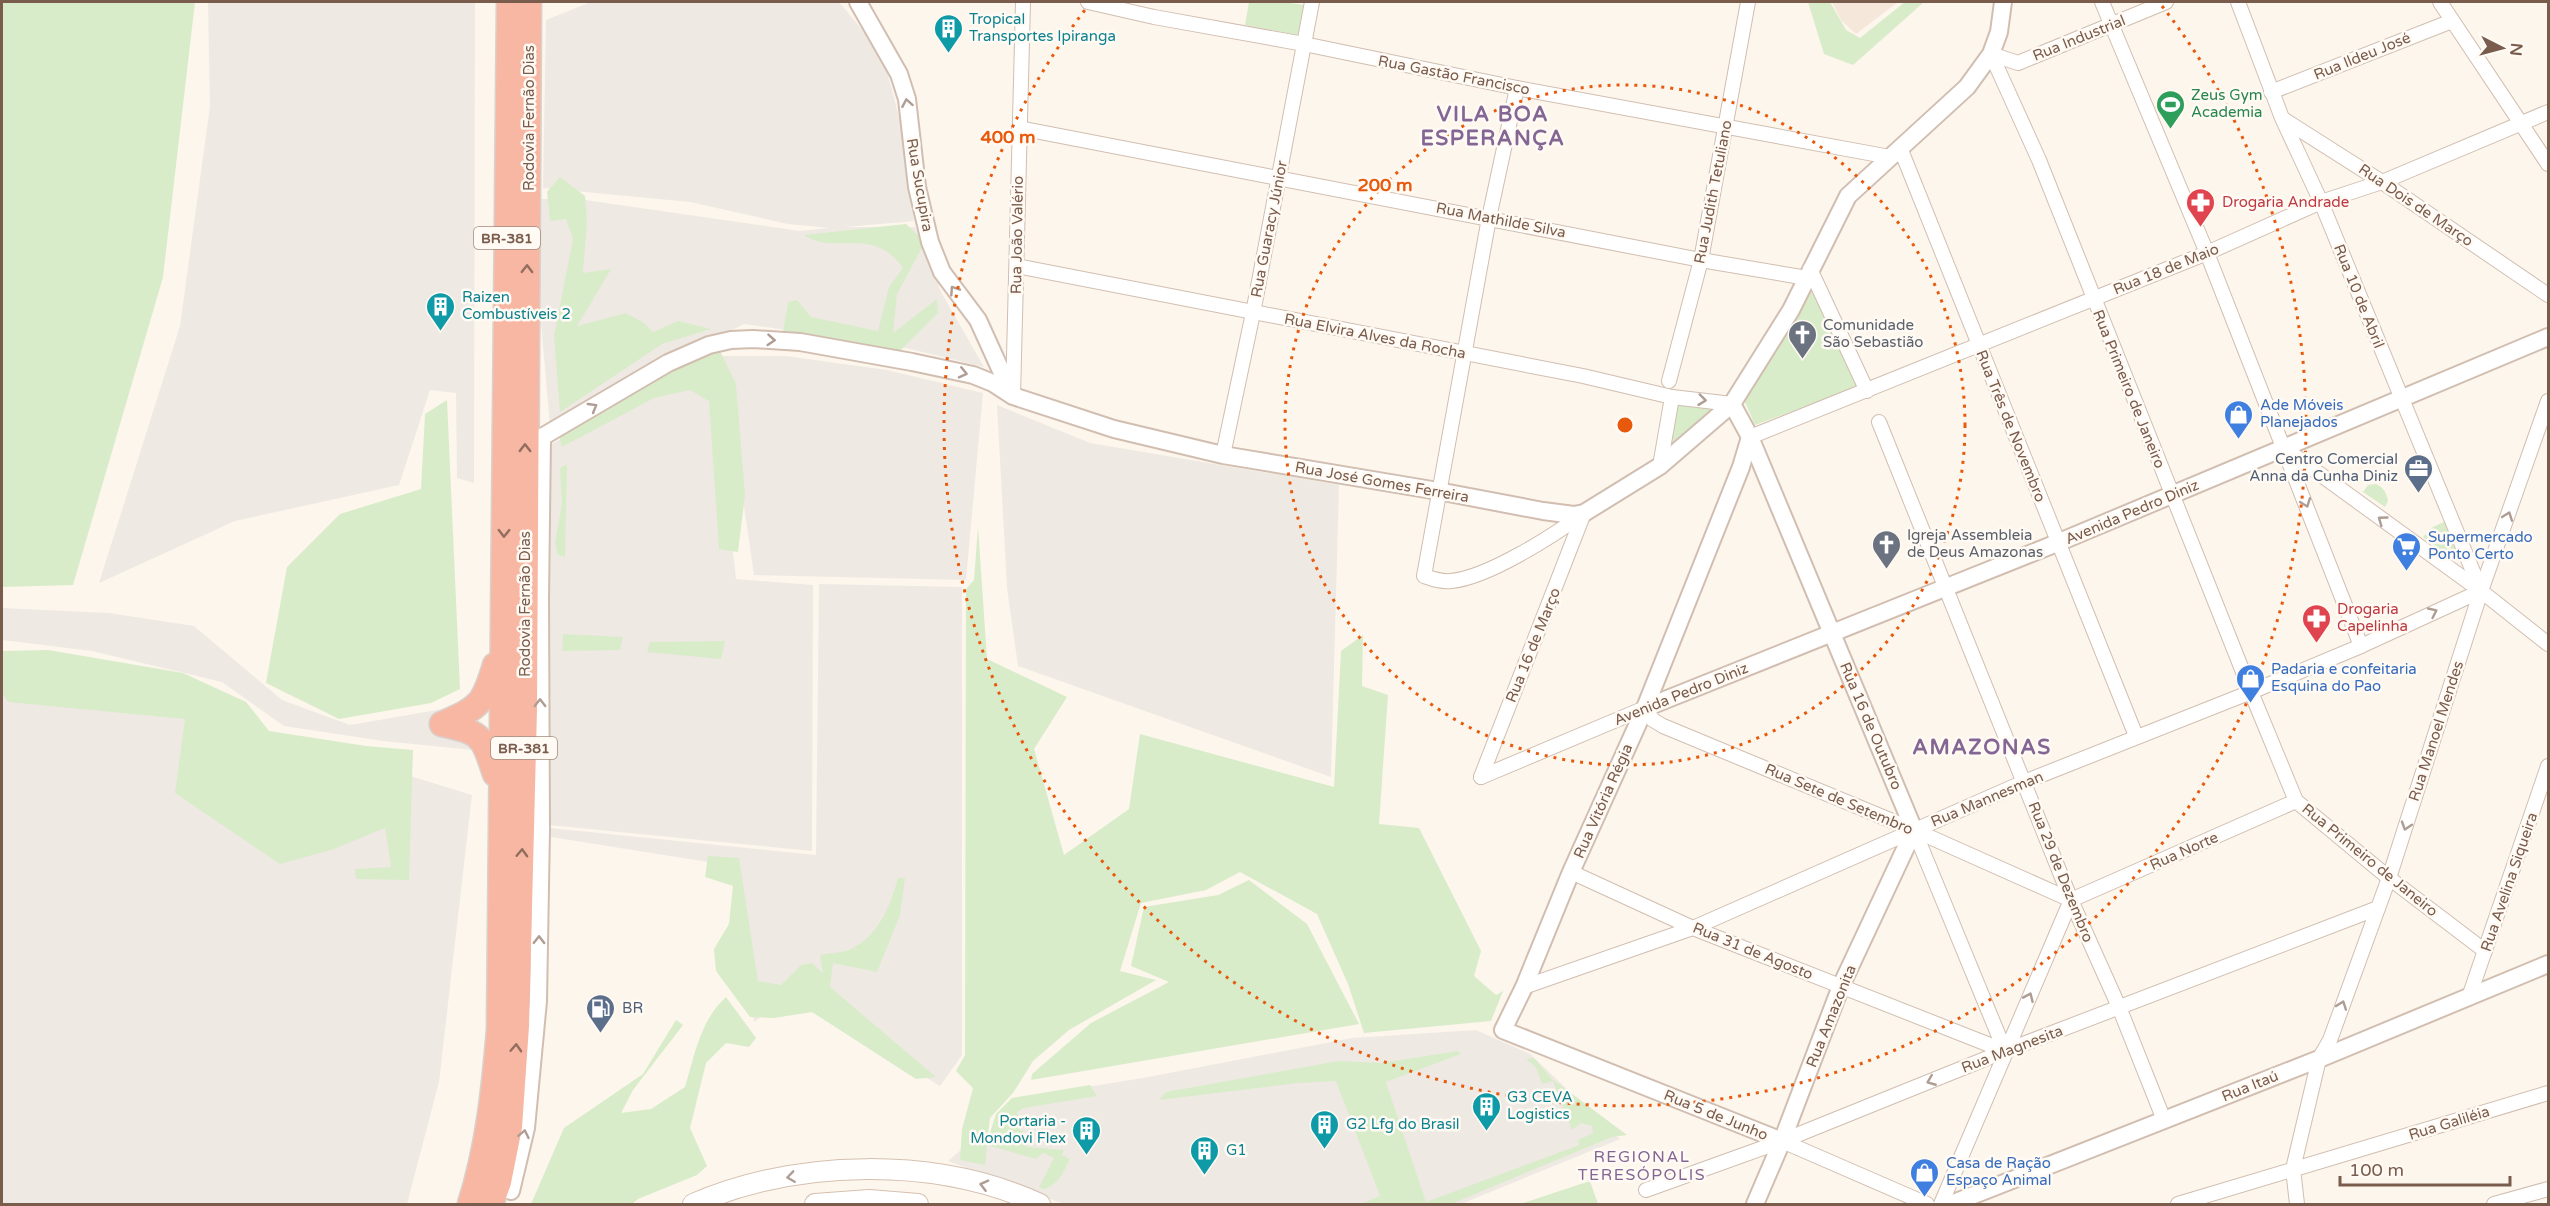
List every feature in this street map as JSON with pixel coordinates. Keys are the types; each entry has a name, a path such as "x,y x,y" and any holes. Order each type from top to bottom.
{"highway":[{"name":"BR-381","path":"492,2 494,244 491,331 494,407 505,474"},
{"name":"Rodovia Fernão Dias","path":"470,1204 479,1174 489,1124 499,1030 509,2"},
{"name":"Rodovia Fernão Dias","path":"491,1204 499,1182 510,1127 518,1026 525,709 525,370 530,133 529,2"},
{"name":"BR-381","path":"530,133 540,2"},
{"path":"525,370 542,437"},
{"name":"BR-381","path":"500,792 480,736 468,729 442,724 470,712 481,702 488,688 502,640"}],"main road":[{"path":"693,1204 722,1193 782,1178 842,1171 909,1171 1001,1189 1040,1204"},
{"path":"815,1204 869,1200 918,1204"}],"street":[{"name":"Rua Sucupira","path":"858,2 885,47 902,82 907,99 917,187 930,242 942,272 978,320 1013,396"},
{"name":"Rua João Valério","path":"1013,396 1023,2"},
{"name":"Rua Gastão Francisco","path":"1088,2 1517,88 1896,154"},
{"name":"Rua Guaracy Júnior","path":"1223,455 1253,313 1312,2"},
{"name":"Rua Judith Tetuliano","path":"1669,381 1701,260 1748,2"},
{"path":"1517,88 1489,218 1424,576 1438,581 1454,581 1494,567 1556,534 1584,513 1660,466 1732,404 1791,310 1848,196 1967,87 1991,54 1999,32 2003,2"},
{"path":"2102,2 2207,253 2361,646"},
{"name":"Rua Industrial","path":"1991,54 2018,63 2166,2"},
{"name":"Rua 10 de Abril","path":"2238,2 2271,92 2320,202 2481,591"},
{"path":"2440,2 2548,165"},
{"name":"Rua Ildeu José","path":"2271,92 2452,21"},
{"name":"Rua Primeiro de Janeiro","path":"1991,54 2039,160 2250,692 2296,801 2389,878 2485,951"},
{"name":"Rua 18 de Maio","path":"1750,437 2207,253 2320,202 2382,182 2548,112"},
{"name":"Rua Dois de Março","path":"2282,118 2382,182 2548,295"},
{"name":"Rua Mathilde Silva","path":"1019,128 1701,260 1808,273"},
{"name":"Rua Três de Novembro","path":"1896,154 1978,344 2136,736"},
{"name":"Rua Elvira Alves da Rocha","path":"1017,266 1610,381 1672,397 1732,404"},
{"path":"1808,273 1867,391"},
{"name":"Avenida Pedro Diniz","path":"1480,777 1645,708 2057,543 2548,337"},
{"name":"Rua José Gomes Ferreira","path":"542,437 668,363 709,345 731,340 753,339 811,343 973,375 993,383 1013,396 1114,429 1223,455 1564,514 1584,513"},
{"path":"1660,466 1672,397"},
{"name":"Rua Manoel Mendes","path":"2297,1204 2293,1169 2319,1059 2330,1040 2389,878 2481,591 2548,401"},
{"name":"Rua 16 de Outubro","path":"1732,404 1750,437 2005,1051"},
{"name":"Rua 29 de Dezembro","path":"1879,422 2071,900 2119,1007 2164,1120"},
{"name":"Rodovia Fernão Dias","path":"508,1198 526,1128 538,1001 542,437"},
{"name":"Rua Vitória Régia","path":"1503,1030 1524,987 1571,872 1645,708 1741,467 1750,437"},
{"path":"2284,448 2481,591 2548,644"},
{"name":"Rua 16 de Março","path":"1480,777 1584,513"},
{"name":"Rua Mannesman","path":"1524,987 1693,928 2024,782 2361,646 2481,591"},
{"name":"Rua Sete de Setembro","path":"1645,708 1653,720 1663,726 1914,830 2071,900"},
{"name":"Rua Avelina Siqueira","path":"2469,998 2548,766"},
{"name":"Rua Norte","path":"2071,900 2296,801"},
{"name":"Rua Amazonita","path":"1755,1204 1782,1141 1841,986 1914,830"},
{"name":"Rua 31 de Agosto","path":"1571,872 1693,928 2005,1051"},
{"path":"1941,1204 2071,900"},
{"name":"Rua Magnesita","path":"1646,1190 1782,1141 2005,1051 2378,908"},
{"name":"Rua Itaú","path":"1951,1204 2319,1059 2548,964"},
{"name":"Rua 5 de Junho","path":"1503,1030 1782,1141 1927,1204"},
{"name":"Rua Galiléia","path":"2178,1204 2548,1093"},
{"path":"2494,1204 2548,1189"}],"shaded area":[{"path":"208,2 475,2 474,483 457,478 456,393 430,390 399,485 235,521 99,583 180,326 210,106"},
{"path":"591,2 839,2 883,55 901,125 914,221 845,227 915,227 941,292 984,367 898,346 744,324 550,426 541,322 538,199 578,199 800,231 829,228 788,224 690,202 543,188 546,20"},
{"path":"1832,2 1898,2 1856,34 1841,20"},
{"path":"722,356 786,356 887,370 983,393 966,580 754,575"},
{"path":"712,360 736,579 813,585 812,851 548,825 551,444"},
{"path":"997,405 1090,443 1339,485 1331,777 1018,666 1007,588"},
{"path":"819,584 962,587 962,1055 940,1086 791,995 754,1022 733,866 551,837 550,828 816,855"},
{"path":"2,608 109,613 194,626 282,700 350,725 472,704 473,750 383,741 284,726 222,682 92,651 2,640"},
{"path":"2,675 120,687 472,795 439,1082 407,1204 2,1204"},
{"path":"1476,1030 1530,1054 1620,1139 1461,1204 1064,1204 948,1161 971,1141 991,1136 1018,1098 1143,1078 1352,1038"}],"green space":[{"path":"2,2 195,2 163,277 73,585 2,587"},
{"path":"1249,2 1283,2 1304,5 1298,35 1245,25"},
{"path":"1808,2 1830,2 1846,30 1860,38 1905,2 1924,2 1853,65 1824,54"},
{"path":"560,177 585,196 587,221 583,273 611,269 577,326 626,313 644,323 653,332 678,321 711,329 662,344 560,412 554,336 573,239 566,219 550,221 547,192"},
{"path":"906,224 925,242 897,294 893,333 937,299 938,313 899,352 783,332 788,302 797,300 811,317 878,331 889,287 903,268 892,255 880,248 867,244 816,241 804,235"},
{"path":"1808,281 1858,387 1755,425 1742,395"},
{"path":"718,347 736,384 745,495 738,552 719,549 709,401 690,390 654,398 562,447 558,432"},
{"path":"447,400 460,689 431,703 339,719 266,683 287,567 340,514 421,489 425,414"},
{"path":"1673,401 1720,406 1671,450"},
{"path":"567,464 565,557 558,555 555,543 562,504 560,468"},
{"path":"2376,484 2383,489 2386,495 2388,501 2385,507 2363,492 2368,485"},
{"path":"2448,520 2462,554 2452,560 2423,537 2433,527"},
{"path":"978,527 987,659 1067,697 1034,749 1064,855 1129,809 1140,734 1334,787 1341,651 1363,635 1362,686 1388,695 1379,824 1419,828 1481,951 1474,976 1496,995 1503,991 1491,1021 1364,1033 1348,984 1317,914 1240,872 1206,890 1141,903 1120,971 1156,980 1069,1030 1033,1061 1013,1093 990,1118 987,1142 996,1114 1012,1098 1090,1085 1097,1096 1024,1108 1017,1112 1020,1130 1023,1131 1027,1147 1064,1150 1062,1155 1070,1159 1057,1181 1043,1189 1039,1187 1054,1158 1043,1153 1036,1159 987,1145 985,1165 960,1160 962,1129 973,1088 956,1071 965,1055 966,589 974,580"},
{"path":"563,634 623,637 620,650 562,651"},
{"path":"725,641 721,659 647,652 650,642"},
{"path":"48,650 183,673 246,702 269,731 366,746 413,750 409,880 356,879 355,869 391,867 385,828 334,849 280,864 175,793 185,719 8,702 2,693 2,651"},
{"path":"708,856 739,858 758,981 781,985 801,965 812,963 823,973 820,955 849,950 868,937 887,910 898,878 905,878 900,915 877,972 833,963 830,987 936,1077 916,1079 812,1012 774,1018 750,1017 716,971 714,949 729,924 733,886 705,877"},
{"path":"1249,880 1307,924 1359,1024 1031,1080 1032,1074 1091,1023 1169,982 1131,966 1144,907 1218,895"},
{"path":"726,997 756,1038 749,1047 726,1043 706,1063 690,1128 707,1166 697,1175 638,1199 632,1204 531,1204 564,1128 643,1074 676,1020 683,1025 633,1090 621,1113 651,1109 685,1087 704,1027 717,1006"},
{"path":"1458,1051 1461,1054 1386,1082 1426,1202 1579,1145 1578,1140 1593,1133 1592,1126 1581,1123 1572,1130 1553,1081 1542,1084 1536,1067 1526,1059 1534,1058 1552,1079 1627,1135 1612,1137 1451,1204 1361,1204 1380,1196 1336,1081 1298,1083 1159,1100 1166,1092 1338,1061 1381,1063"},
{"path":"1590,1181 1598,1204 1520,1204"}],"place":[{"name":"Tropical Transportes Ipiranga","path":"948,54"},
{"name":"Zeus Gym Academia","path":"2170,130"},
{"name":"Drogaria Andrade","path":"2201,228"},
{"name":"Raizen Combustíveis 2","path":"441,332"},
{"name":"Comunidade São Sebastião","path":"1802,360"},
{"name":"Ade Móveis Planejados","path":"2239,440"},
{"name":"Centro Comercial Anna da Cunha Diniz","path":"2419,494"},
{"name":"Igreja Assembleia de Deus Amazonas","path":"1886,570"},
{"name":"Supermercado Ponto Certo","path":"2407,572"},
{"name":"Drogaria Capelinha","path":"2316,644"},
{"name":"Padaria e confeitaria Esquina do Pao","path":"2250,704"},
{"name":"BR","path":"601,1034"},
{"name":"G3 CEVA Logistics","path":"1486,1132"},
{"name":"G2 Lfg do Brasil","path":"1325,1150"},
{"name":"Portaria - Mondovi Flex","path":"1087,1156"},
{"name":"G1","path":"1205,1176"},
{"name":"Casa de Ração Espaço Animal","path":"1925,1198"}],"district":[{"name":"VILA BOA ESPERANÇA","path":"1493,126"},
{"name":"AMAZONAS","path":"1982,747"},
{"name":"REGIONAL TERESÓPOLIS","path":"1642,1165"}]}
